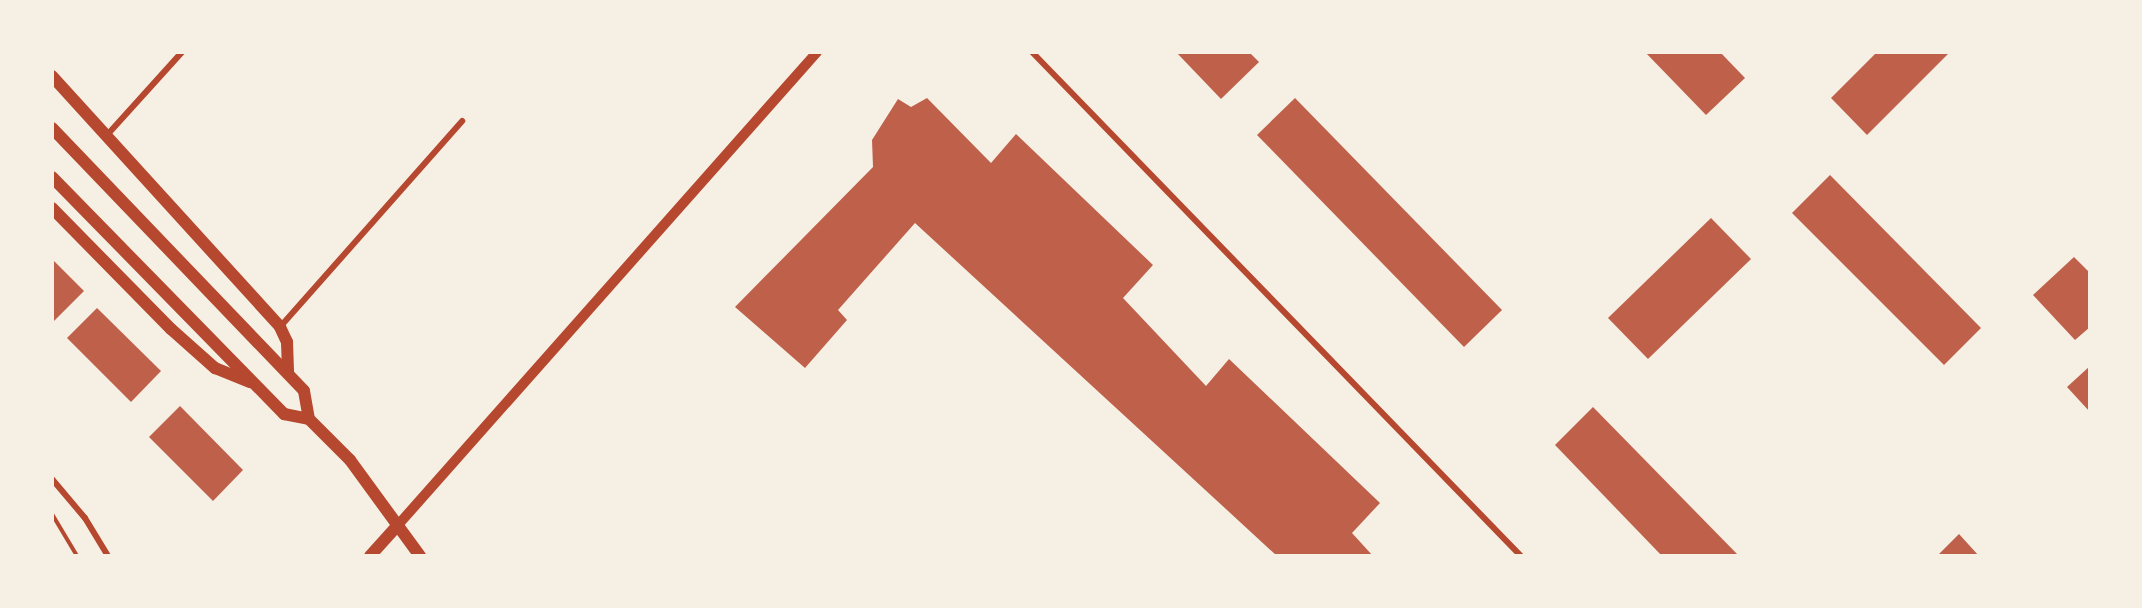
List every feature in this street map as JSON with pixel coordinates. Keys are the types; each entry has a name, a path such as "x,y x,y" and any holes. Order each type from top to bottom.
{"main road":[{"path":"52,76 108,134 280,327 287,342 288,374"},
{"path":"52,128 304,391 309,419"},
{"path":"52,177 284,414 309,419 350,460 420,555"},
{"path":"52,208 171,329 215,368 254,383"},
{"path":"370,555 398,525"}],"street":[{"path":"108,134 182,52"},
{"path":"398,525 817,52"},
{"path":"1032,52 1521,555"},
{"path":"280,327 462,121"},
{"path":"52,480 85,518 108,555"}],"path":[{"path":"52,514 77,555"}],"building":[{"path":"1176,52 1249,52 1259,62 1221,99"},
{"path":"1645,52 1720,52 1745,78 1706,115"},
{"path":"1877,52 1950,52 1867,135 1831,98"},
{"path":"927,98 991,163 1016,134 1153,265 1123,298 1206,386 1229,359 1380,503 1352,533 1373,556 1277,556 915,223 838,310 847,320 805,368 735,307 873,167 872,140 898,99 911,107"},
{"path":"1295,98 1502,310 1464,347 1257,135"},
{"path":"1830,175 1981,328 1944,365 1792,213"},
{"path":"1711,218 1751,259 1648,359 1608,318"},
{"path":"2074,257 2090,273 2090,327 2075,340 2033,295"},
{"path":"52,259 84,291 52,323"},
{"path":"97,308 161,371 131,402 67,338"},
{"path":"2090,366 2090,412 2067,387"},
{"path":"180,406 243,470 213,501 149,437"},
{"path":"1593,407 1739,556 1662,556 1555,445"},
{"path":"1959,534 1979,556 1937,556"}]}
